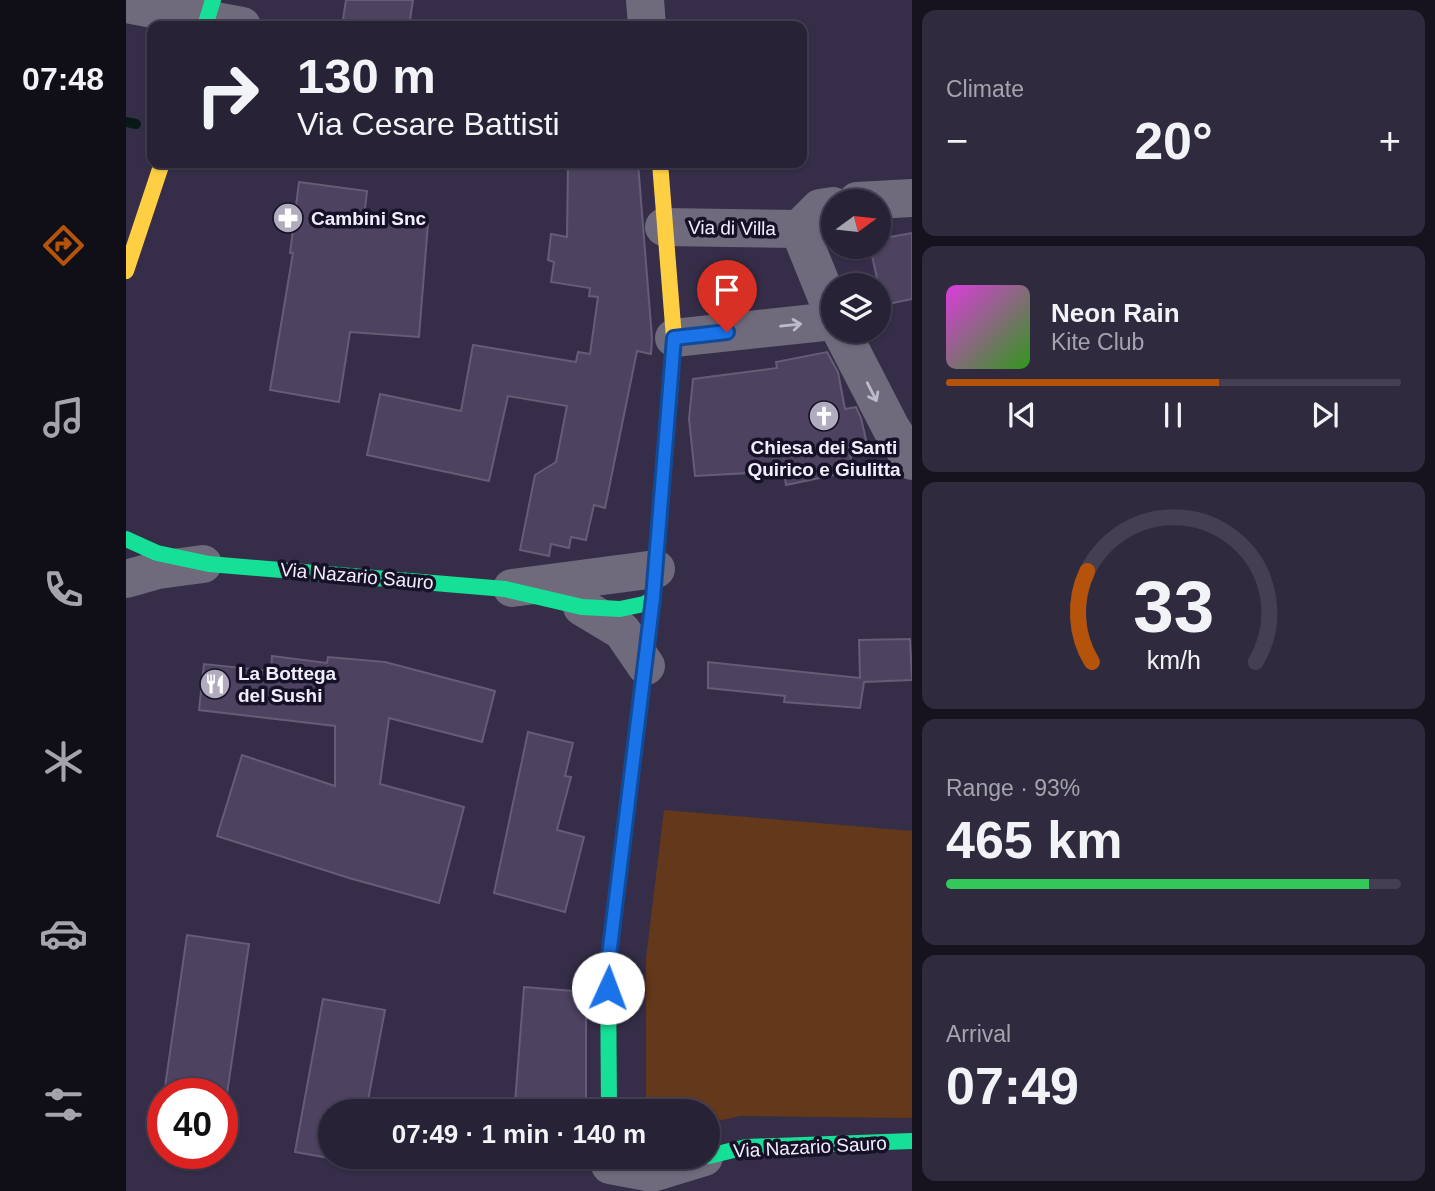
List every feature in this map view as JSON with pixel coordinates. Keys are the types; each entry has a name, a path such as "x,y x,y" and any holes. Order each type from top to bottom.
{"street":[{"path":"645,0 647,21"},
{"path":"126,4 217,18"},
{"path":"126,271 160,168"},
{"path":"608,1099 608,964 646,666 674,338 660,168"},
{"path":"891,199 912,198"},
{"name":"Via di Villa","path":"664,227 799,229 821,208"},
{"path":"799,229 821,283"},
{"path":"674,338 821,322"},
{"path":"847,343 891,428 912,461"},
{"name":"Via Nazario Sauro","path":"126,539 157,553 209,564 505,589 582,607 620,609 643,604 654,584 561,584 505,589"},
{"name":"Via Nazario Sauro","path":"126,579 158,570 209,564"},
{"name":"Via Nazario Sauro","path":"582,607 622,631 646,666"},
{"name":"Via Nazario Sauro","path":"720,1153 746,1147 912,1141"},
{"name":"Via Nazario Sauro","path":"610,1171 655,1182 680,1169"}],"shaded area":[{"path":"664,810 912,831 912,1118 740,1116 720,1121 720,1099 646,1099 646,958"}],"building":[{"path":"346,0 413,0 410,21 343,21"},
{"path":"568,168 638,168 651,354 637,351 605,508 594,505 586,540 571,537 569,548 551,544 549,556 520,550 535,475 556,462 567,406 508,396 489,481 367,455 380,394 461,411 473,345 576,362 578,352 590,354 598,297 589,296 590,288 551,282 554,262 548,260 551,234 567,237"},
{"path":"299,182 367,191 364,218 428,223 419,337 350,332 339,402 270,390 293,253 290,253"},
{"path":"912,233 912,299 891,303 891,273 876,273 873,259 891,259 891,237"},
{"path":"827,352 838,372 845,409 856,407 867,444 849,448 853,471 786,485 784,471 695,476 689,419 693,379 777,368 776,362"},
{"path":"910,639 912,680 864,682 860,708 784,702 785,696 708,688 708,662 860,678 859,640"},
{"path":"272,656 327,663 328,657 385,662 495,691 482,742 389,718 380,784 464,807 439,903 217,836 242,755 335,786 335,726 199,710 204,664 271,671"},
{"path":"528,732 573,743 565,776 571,777 557,830 584,837 565,912 494,893"},
{"path":"187,935 249,944 229,1078 166,1078"},
{"path":"524,987 586,992 586,1099 515,1099"},
{"path":"323,999 385,1010 368,1099 318,1099 318,1156 295,1152"}],"waterway":[{"path":"126,122 136,124"}],"traffic: fast":[{"path":"207,21 213,0"},
{"path":"609,1099 608,964 653,599 670,393"},
{"path":"126,539 157,553 209,564 505,589 582,607 620,609 644,604 653,599"},
{"path":"720,1153 746,1147 912,1141"}],"traffic: slow":[{"path":"126,271 160,168"},
{"path":"660,168 674,338 670,393"}],"place":[{"name":"Cambini Snc","path":"288,218"},
{"name":"Chiesa dei Santi Quirico e Giulitta","path":"824,416"},
{"name":"La Bottega del Sushi","path":"215,684"}],"route":[{"path":"608,988 608,964 653,598 674,338 727,332"}]}
